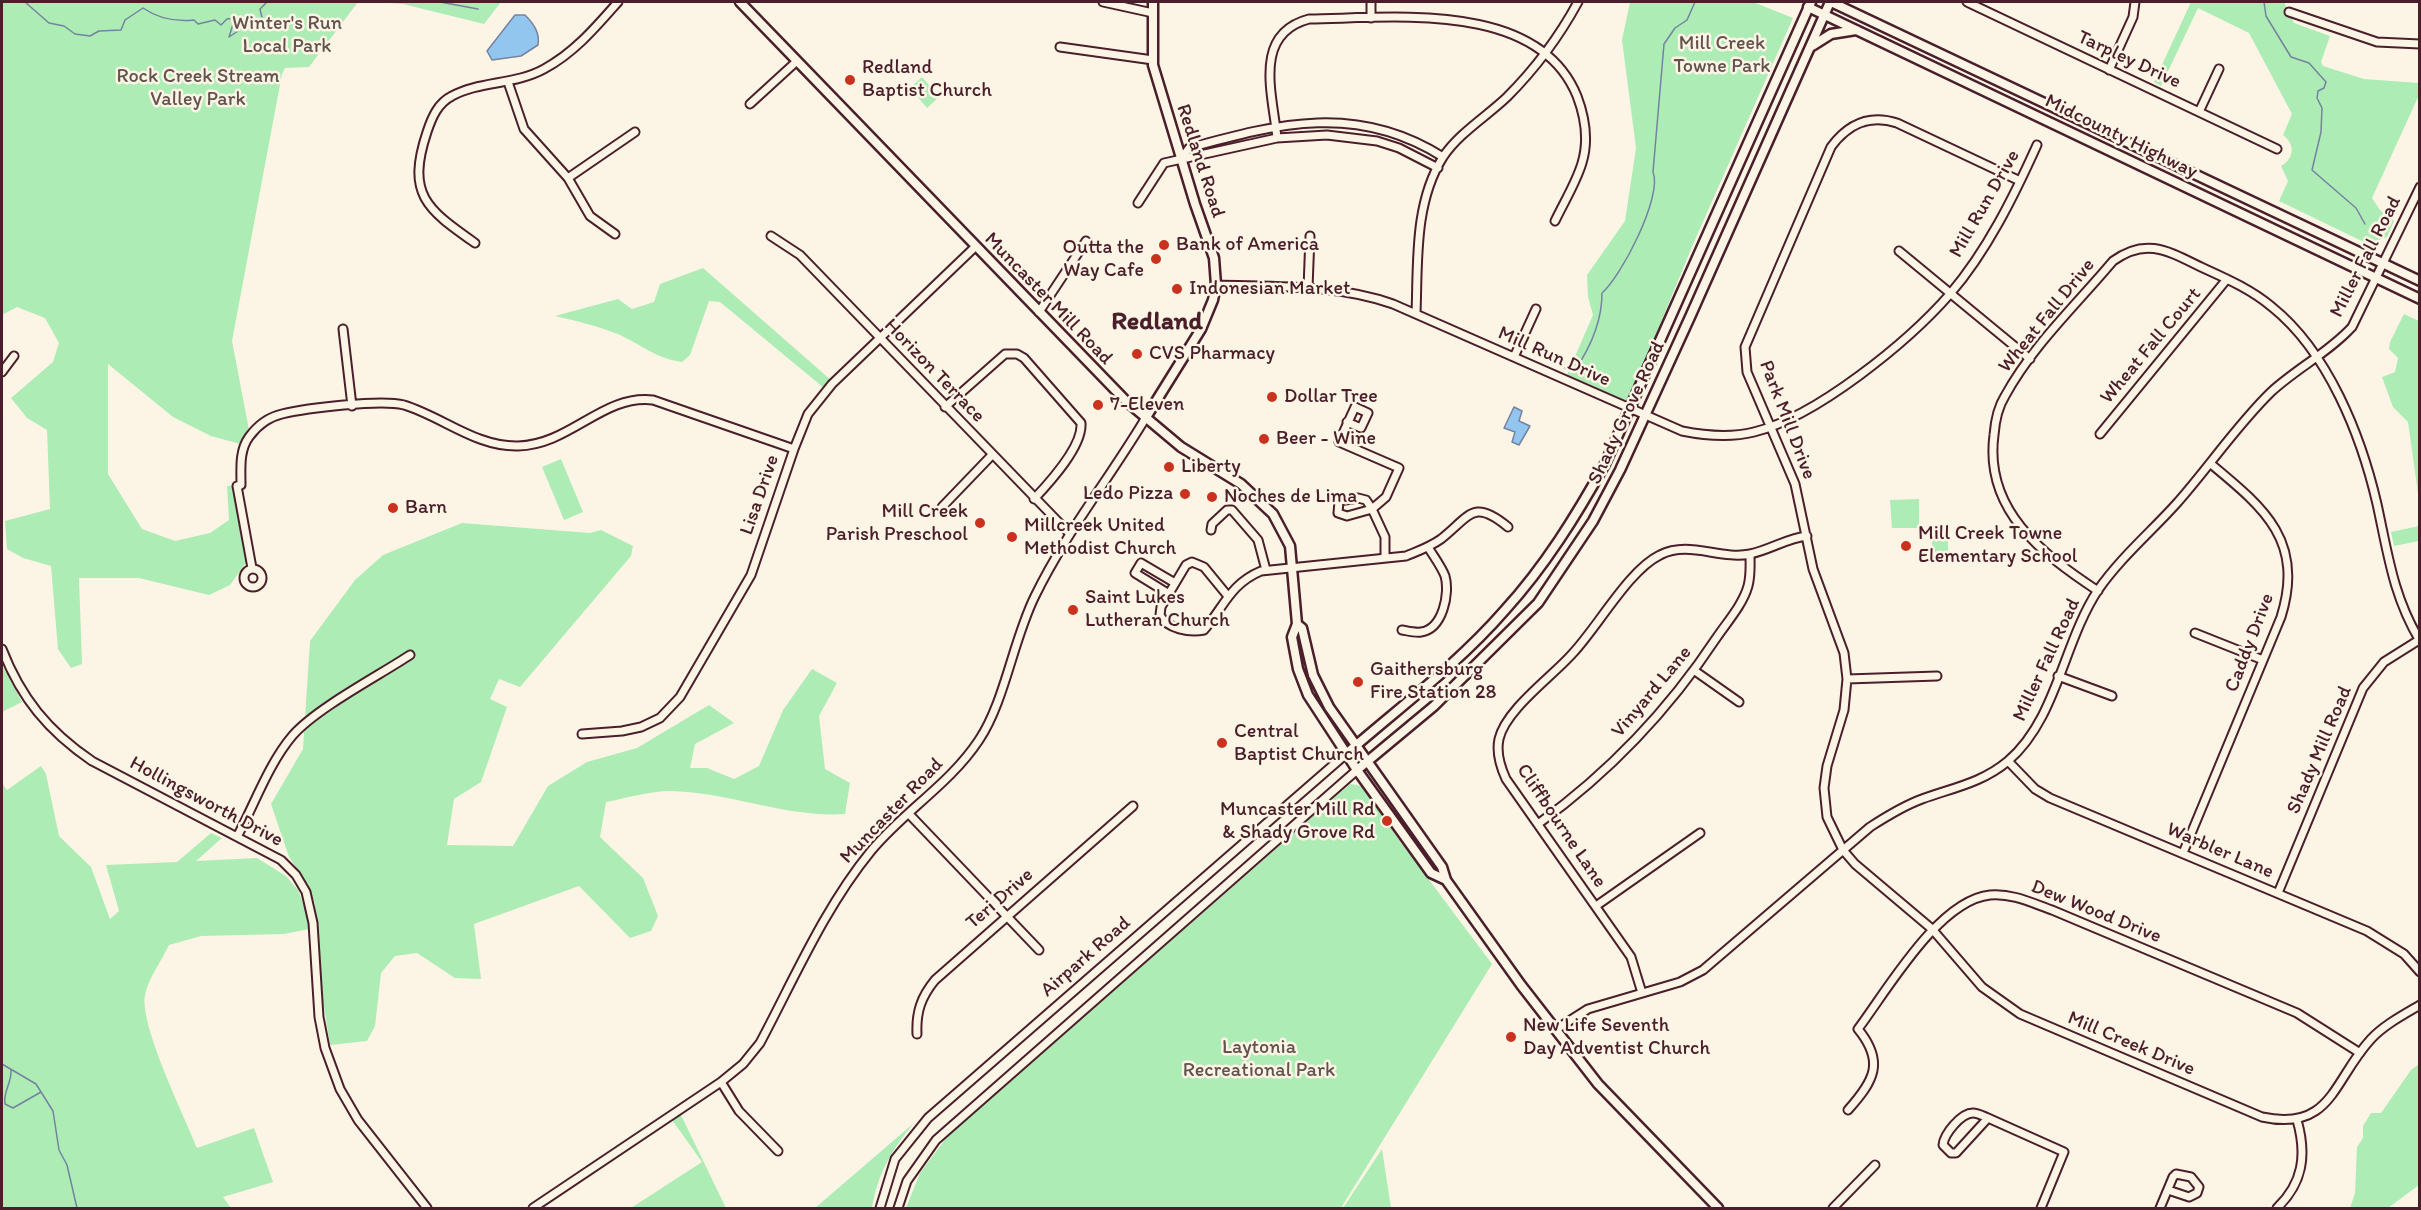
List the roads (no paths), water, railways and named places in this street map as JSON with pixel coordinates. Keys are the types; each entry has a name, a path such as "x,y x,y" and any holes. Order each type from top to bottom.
{"main road":[{"name":"Muncaster Mill Road","path":"740,2 975,247 1145,419 1260,500 1284,532 1294,566 1297,624 1292,637 1300,674 1313,704 1431,873 1446,880"},
{"name":"Redland Road","path":"1145,419 1201,329 1213,300 1216,285 1214,258 1153,60 1154,2"},
{"name":"Shady Grove Road","path":"1357,770 1434,706 1538,603 1593,521 1645,415 1831,2"},
{"name":"Midcounty Highway","path":"1831,2 2420,281"},
{"path":"1848,2 1863,17"},
{"name":"Shady Grove Road","path":"1346,754 1448,667 1525,587 1580,508 1605,464 1671,310 1810,4"},
{"name":"Midcounty Highway","path":"1810,4 1858,30 2420,299"},
{"path":"1810,48 1831,34 1858,30"},
{"name":"Muncaster Mill Road","path":"1297,624 1302,628 1312,675 1318,687 1366,762 1442,867 1446,880 1555,1030 1599,1084 1718,1209"}],"street":[{"path":"475,243 439,218 426,202 420,185 418,162 430,123 446,100 464,91 508,82 546,69 575,48 618,2"},
{"path":"1103,2 1153,13"},
{"path":"1371,2 1371,18"},
{"path":"1416,314 1423,210 1443,157 1460,138 1506,98 1546,54 1578,2"},
{"name":"Tarpley Drive","path":"1967,2 1980,4 2109,70 2277,149"},
{"path":"2109,70 2133,17 2135,2"},
{"path":"2289,12 2378,42 2420,44"},
{"path":"1277,138 1270,63 1271,51 1277,40 1297,22 1309,19 1371,18 1440,19 1485,24 1521,36 1546,54 1562,70 1573,87 1586,131 1579,171 1555,221"},
{"path":"1060,47 1153,60"},
{"path":"750,104 797,61"},
{"path":"2199,112 2219,69"},
{"path":"508,82 524,129 568,178 590,216 615,234"},
{"name":"Park Mill Drive","path":"1843,850 1827,817 1824,788 1827,766 1842,724 1847,679 1841,641 1813,569 1795,484 1747,372 1745,347 1832,147 1839,136 1858,123 1884,119 2020,180"},
{"path":"1182,158 1189,148 1276,125 1340,123 1378,128 1418,142 1443,157"},
{"path":"568,178 635,132"},
{"path":"1138,203 1164,164 1182,158 1192,159 1277,138 1328,135 1377,141 1400,148 1438,168"},
{"name":"Mill Run Drive","path":"1216,285 1308,288 1362,295 1416,314 1682,431 1704,435 1739,435 1770,427 1803,411 1856,378 1903,341 1950,293 1985,245 2037,145"},
{"name":"Miller Fall Road","path":"1555,1030 1588,1009 1680,982 1702,970 1870,827 1901,808 1962,787 2008,761 2032,733 2075,633 2098,591 2125,556 2176,505 2270,393 2337,344 2352,327 2416,202 2420,187"},
{"name":"Horizon Terrace","path":"771,236 800,255 1070,534"},
{"path":"1308,288 1310,236"},
{"path":"1039,312 1086,241"},
{"name":"Lisa Drive","path":"582,734 641,727 660,718 680,697 751,575 808,414 820,397 975,247"},
{"name":"Wheat Fall Drive","path":"2098,591 2057,564 2033,542 2010,513 1997,485 1992,450 1996,420 2004,397 2030,359 2113,261 2127,251 2152,247 2170,252 2227,279 2272,307 2293,326 2317,359"},
{"path":"1899,251 2030,359"},
{"name":"Wheat Fall Court","path":"2100,434 2227,279"},
{"path":"1514,357 1536,309"},
{"path":"344,329 352,406"},
{"path":"945,407 1005,354 1017,354 1024,358 1082,423 1082,434 1058,472 1034,499"},
{"path":"2,372 14,356"},
{"path":"2317,359 2346,410 2360,442 2398,601 2419,640"},
{"path":"252,568 237,486 241,485 241,454 250,435 262,422 281,414 352,406 402,405 478,439 518,446 534,445 566,435 619,402 642,399 794,449"},
{"name":"Muncaster Road","path":"533,1209 721,1082 743,1064 760,1043 851,877 873,849 942,784 980,739 991,716 1034,598 1070,534 1145,419"},
{"path":"1347,422 1339,442 1399,468 1386,497 1372,509 1341,516 1338,513 1338,503 1343,499 1366,500 1372,509 1385,537 1385,558"},
{"path":"942,507 992,455"},
{"name":"Caddy Drive","path":"2183,853 2264,660 2287,599 2288,562 2282,539 2271,519 2254,500 2211,464"},
{"path":"1211,530 1212,524 1218,518 1227,510 1232,510 1258,540 1264,553 1266,570"},
{"path":"1227,596 1197,563 1186,565 1161,607 1160,615 1163,620 1180,629 1196,632 1204,630 1227,596 1250,576 1266,570 1406,556 1428,548 1459,521 1476,513 1496,516 1508,527"},
{"name":"Cliffbourne Lane","path":"1642,993 1631,957 1506,779 1500,766 1499,738 1508,719 1573,654 1605,616 1636,571 1646,563 1672,550 1690,549 1724,554 1750,554 1807,536"},
{"path":"1402,630 1421,632 1427,630 1441,614 1446,598 1445,577 1428,548"},
{"name":"Vinyard Lane","path":"1538,824 1583,792 1614,762 1646,730 1695,671 1748,588 1750,554"},
{"path":"1169,594 1135,573 1141,563 1176,583"},
{"path":"2195,633 2264,660"},
{"name":"Shady Mill Road","path":"2278,893 2363,688 2384,662 2419,640"},
{"name":"Hollingsworth Drive","path":"2,649 11,674 28,703 42,721 67,744 92,760 238,835 281,860 296,875 306,892 313,923 319,1017 331,1068 351,1109 428,1209"},
{"path":"238,835 278,759 294,734 310,720 410,655"},
{"path":"1695,671 1739,702"},
{"path":"1847,679 1937,676"},
{"path":"2058,676 2112,696"},
{"name":"Airpark Road","path":"880,1209 895,1159 928,1118 1346,754"},
{"name":"Warbler Lane","path":"2008,761 2035,789 2050,798 2378,936 2404,954 2420,972"},
{"name":"Airpark Road","path":"898,1209 907,1181 936,1140 1192,912 1357,770"},
{"name":"Teri Drive","path":"917,1034 916,1016 927,989 1133,806"},
{"path":"909,814 1039,950"},
{"path":"1596,906 1700,833"},
{"name":"Mill Creek Drive","path":"1843,850 1855,864 1932,929 1982,987 2020,1014 2262,1117 2281,1121 2297,1120"},
{"name":"Dew Wood Drive","path":"1848,1110 1870,1082 1874,1063 1871,1045 1858,1029 1932,929 1957,907 1979,897 1991,895 2014,897 2297,1013 2360,1053"},
{"path":"2277,1209 2293,1190 2302,1166 2302,1139 2297,1120 2312,1114 2324,1104 2360,1053 2383,1028 2420,1005"},
{"path":"721,1082 739,1111 778,1151"},
{"path":"1988,1118 1956,1153 1947,1151 1944,1139 1964,1115 1972,1113 1988,1118 2064,1152 2041,1209"},
{"path":"1833,1209 1875,1165"},
{"path":"2160,1209 2173,1177 2181,1173 2196,1180 2199,1187 2197,1193 2190,1197 2168,1190"}],"water":[{"path":"515,15 525,15 531,22 536,29 538,45 521,56 492,60 487,51"},
{"path":"1514,407 1522,411 1519,421 1530,426 1519,445 1512,442 1515,432 1504,428"}],"waterway":[{"path":"25,2 49,23 64,26 75,34 90,36 99,31 121,30 125,20 143,8 161,17 180,21 194,20 198,24 215,20 221,25 227,19 235,18 229,37 238,31 243,22 257,22 262,18 260,9 267,2 287,2"},
{"path":"440,2 478,9"},
{"path":"1565,368 1575,370 1586,352 1600,313 1602,293 1629,254 1646,217 1654,183 1664,44 1675,28 1687,20 1695,2"},
{"path":"2264,2 2266,16 2291,57 2309,63 2326,82 2324,88 2318,91 2317,98 2322,108 2321,132 2312,170 2356,208 2365,224"},
{"path":"2,1064 36,1084 53,1111 59,1150 67,1165 77,1208"},
{"path":"11,1070 5,1104 13,1108 41,1092"}],"place":[{"name":"Redland Baptist Church","path":"850,80"},
{"name":"Bank of America","path":"1164,245"},
{"name":"Outta the Way Cafe","path":"1156,259"},
{"name":"Indonesian Market","path":"1177,289"},
{"name":"CVS Pharmacy","path":"1137,354"},
{"name":"Dollar Tree","path":"1272,397"},
{"name":"7-Eleven","path":"1098,405"},
{"name":"Beer - Wine","path":"1264,439"},
{"name":"Liberty","path":"1169,467"},
{"name":"Ledo Pizza","path":"1185,494"},
{"name":"Noches de Lima","path":"1212,497"},
{"name":"Barn","path":"393,508"},
{"name":"Mill Creek Parish Preschool","path":"980,523"},
{"name":"Millcreek United Methodist Church","path":"1012,537"},
{"name":"Mill Creek Towne Elementary School","path":"1906,546"},
{"name":"Saint Lukes Lutheran Church","path":"1073,610"},
{"name":"Gaithersburg Fire Station 28","path":"1358,682"},
{"name":"Central Baptist Church","path":"1222,743"},
{"name":"Muncaster Mill Rd & Shady Grove Rd","path":"1387,821"},
{"name":"New Life Seventh Day Adventist Church","path":"1511,1037"}],"district":[{"name":"Redland","path":"1157,322"}],"park label":[{"name":"Winter's Run Local Park","path":"287,36"},
{"name":"Mill Creek Towne Park","path":"1722,56"},
{"name":"Rock Creek Stream Valley Park","path":"198,88"},
{"name":"Laytonia Recreational Park","path":"1259,1060"}]}
